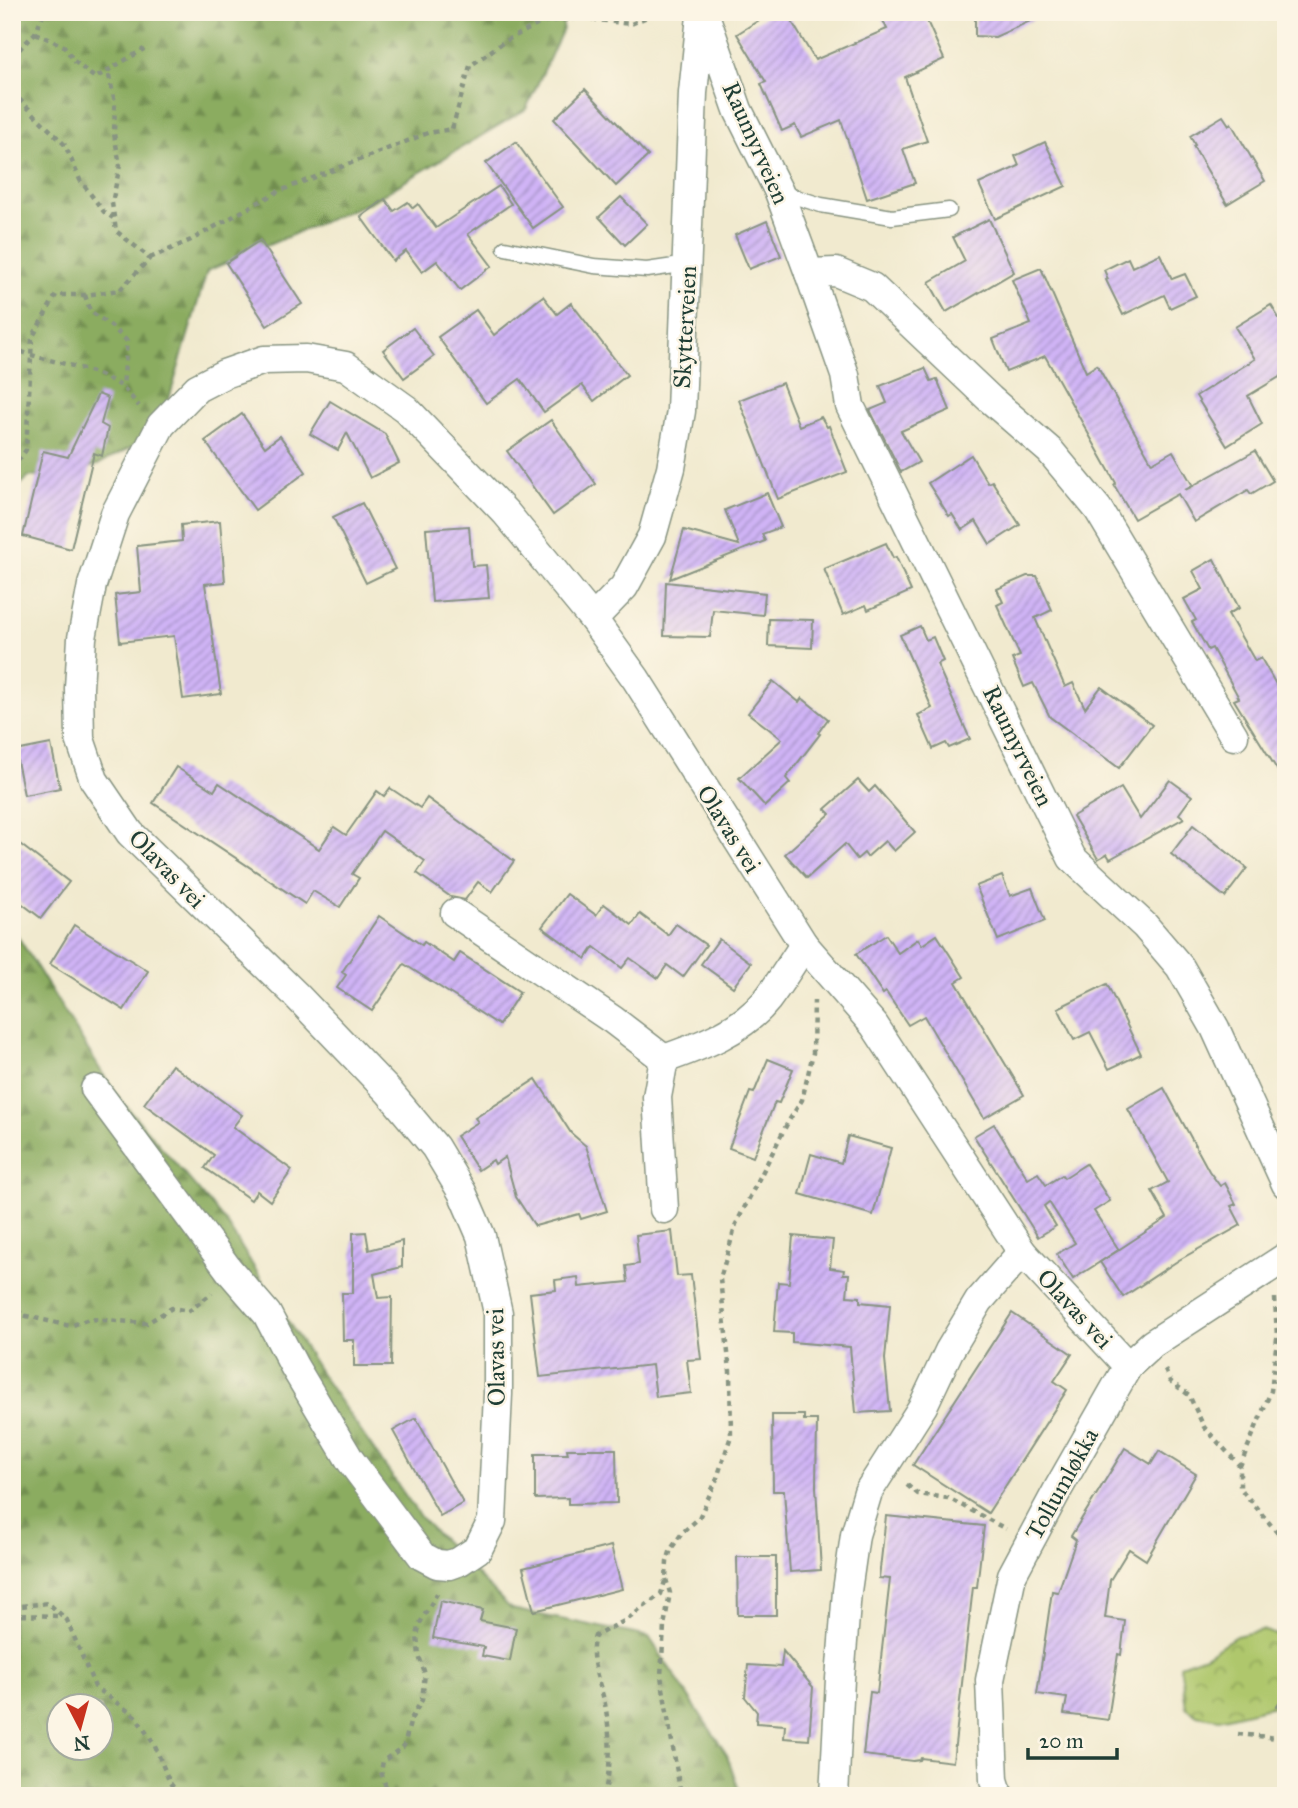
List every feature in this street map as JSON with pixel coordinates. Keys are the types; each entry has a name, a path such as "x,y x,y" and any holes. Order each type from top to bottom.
{"street":[{"name":"Raumyrveien","path":"703,12 738,110 779,192 845,374 850,406 1072,858 1145,926 1180,967 1215,1028 1286,1184"},
{"name":"Skytterveien","path":"593,619 624,587 652,536 671,468 681,411 693,93 703,12"},
{"path":"809,273 836,272 872,287 990,399 1050,451 1098,509 1234,736"},
{"name":"Olavas vei","path":"437,1564 449,1565 460,1561 478,1549 492,1521 498,1394 498,1313 481,1236 472,1214 435,1147 389,1092 295,994 130,833 94,780 80,739 82,638 92,584 115,514 161,425 197,388 224,374 264,360 306,359 346,366 406,409 506,513 593,619 636,679 800,950 874,1025 1022,1252 1128,1366"},
{"path":"455,913 613,1020 664,1059"},
{"path":"664,1059 737,1028 766,1002 800,950"},
{"path":"664,1059 657,1097 664,1209"},
{"path":"95,1089 229,1270 267,1314 294,1366 350,1460 422,1556 437,1564"},
{"name":"Olavas vei","path":"834,1796 847,1591 855,1535 869,1492 923,1406 949,1352 979,1301 1022,1252"},
{"name":"Tollumløkka","path":"999,1796 994,1780 990,1680 1012,1575 1128,1366 1152,1344 1280,1261"}],"lane":[{"path":"779,192 821,205 892,217 949,210"},
{"path":"505,248 594,266 648,270 688,264"}],"path":[{"path":"12,57 35,33 44,12"},
{"path":"12,469 26,450 32,338 56,295 85,295 120,290 150,258 191,240 277,192 428,133 452,129 470,65 505,41 542,22 581,18 631,24 658,12"},
{"path":"35,33 64,46 74,61 95,78 144,49"},
{"path":"108,71 115,102 114,134 120,165 112,203 116,232 150,258"},
{"path":"12,92 65,145 80,180 104,212 114,219"},
{"path":"85,295 90,311 127,341 123,387"},
{"path":"12,348 30,356 98,375 123,387 138,405 161,425"},
{"path":"603,1796 609,1755 605,1704 594,1660 593,1644 595,1636 628,1619 662,1594 671,1549 699,1518 731,1436 730,1370 720,1279 736,1224 802,1100 809,1078 815,1026 814,990 800,950"},
{"path":"1280,1261 1277,1338 1271,1391 1240,1466 1240,1488 1286,1544"},
{"path":"12,1301 22,1315 70,1326 89,1319 147,1323 172,1308 189,1311 210,1296 229,1270"},
{"path":"1152,1344 1170,1381 1189,1395 1204,1427 1240,1466"},
{"path":"884,1467 918,1494 948,1498 988,1520"},
{"path":"389,1796 381,1772 383,1760 404,1746 411,1719 422,1700 425,1674 419,1656 417,1636 420,1623 443,1580 437,1564"},
{"path":"666,1578 670,1593 664,1626 661,1676 681,1796"},
{"path":"12,1607 48,1603 67,1620 95,1687 135,1716 154,1744 170,1783 180,1796"},
{"path":"12,1615 63,1616"},
{"path":"1286,1628 1286,1644"},
{"path":"1286,1694 1278,1706 1286,1717"},
{"path":"1238,1734 1286,1739"}],"green space":[{"path":"12,12 563,12 563,29 526,109 372,201 207,271 159,433 95,466 29,477 12,492"},
{"path":"12,927 114,1092 225,1221 321,1374 421,1518 511,1609 649,1637 727,1755 741,1796 12,1796"},
{"path":"1262,1630 1284,1638 1286,1703 1219,1719 1197,1715 1186,1707 1180,1665 1205,1656 1236,1636"}],"building":[{"path":"772,12 786,12 815,60 887,29 879,12 923,12 944,59 905,77 927,141 903,149 915,183 867,199 841,120 801,137 795,125 782,131 761,84 766,82 737,34"},
{"path":"975,12 1050,12 995,37 975,36"},
{"path":"585,89 648,156 616,186 554,119"},
{"path":"1223,116 1229,125 1231,123 1265,181 1227,204 1193,146 1195,145 1190,136"},
{"path":"516,142 563,207 533,228 486,163"},
{"path":"1045,142 1066,186 995,219 979,184 1019,166 1015,156"},
{"path":"499,186 511,204 468,234 492,266 460,290 437,261 422,272 406,251 393,261 361,217 385,199 394,211 408,202 413,208 418,204 436,228"},
{"path":"621,197 647,224 625,245 599,217"},
{"path":"989,219 1014,272 946,312 929,282 965,261 953,237"},
{"path":"767,221 781,256 749,269 735,235"},
{"path":"260,240 302,304 267,326 226,263"},
{"path":"1160,254 1172,279 1185,274 1196,296 1170,308 1164,295 1123,315 1104,270 1128,258 1132,267"},
{"path":"1041,268 1086,372 1097,365 1152,463 1173,451 1193,486 1255,451 1273,481 1251,494 1248,490 1194,522 1178,494 1134,519 1045,356 1006,372 993,339 1031,324 1012,280"},
{"path":"543,296 557,314 571,303 627,375 594,401 582,385 544,412 520,379 486,403 438,337 476,310 494,335"},
{"path":"1271,305 1286,330 1286,373 1248,396 1262,424 1227,446 1196,396 1255,359 1235,327"},
{"path":"413,328 434,356 404,378 383,350"},
{"path":"925,368 931,381 937,379 950,410 901,431 919,462 901,472 870,410 887,403 880,386"},
{"path":"782,383 799,426 821,417 827,427 829,426 847,472 778,499 739,400"},
{"path":"98,394 108,398 101,424 108,428 102,456 94,453 71,549 23,536 43,451 68,457"},
{"path":"330,401 385,434 399,463 370,478 347,433 338,450 310,434"},
{"path":"242,414 265,447 280,436 306,472 255,510 205,441"},
{"path":"551,420 596,484 553,515 507,451"},
{"path":"971,455 988,483 992,481 1020,525 990,544 976,521 962,530 952,514 949,516 928,483"},
{"path":"767,493 781,527 762,534 765,541 670,579 684,530 739,545 725,510"},
{"path":"362,503 395,569 366,583 333,517"},
{"path":"220,521 225,582 205,584 221,694 183,699 174,636 120,642 115,595 141,592 137,546 182,541 181,525"},
{"path":"469,526 472,566 486,565 489,598 432,602 426,529"},
{"path":"886,543 893,558 896,557 911,591 868,610 866,605 843,615 824,569"},
{"path":"1214,559 1239,608 1228,614 1255,661 1261,658 1286,702 1286,784 1234,700 1239,698 1212,648 1208,650 1192,622 1196,620 1184,599 1203,589 1193,571"},
{"path":"1027,576 1037,576 1052,610 1035,618 1065,687 1073,683 1085,708 1101,687 1152,725 1119,768 1050,717 1033,683 1024,687 1012,659 1020,656 997,605 1003,602 997,589"},
{"path":"666,582 765,593 763,615 713,610 710,637 664,636"},
{"path":"769,619 813,620 812,648 768,646"},
{"path":"920,626 926,640 933,637 943,661 937,664 970,739 949,748 946,743 933,749 918,715 932,708 900,635"},
{"path":"773,681 799,702 802,698 828,719 818,733 820,734 786,778 790,783 765,806 739,778 782,739 748,713"},
{"path":"51,744 60,788 24,795 15,751"},
{"path":"176,767 214,791 219,783 319,849 334,827 346,835 377,791 384,796 390,788 420,808 427,798 514,861 492,892 478,882 465,900 451,897 417,873 425,861 382,831 352,874 359,878 340,907 313,891 305,904 153,803"},
{"path":"858,780 869,792 875,786 915,832 894,851 885,841 867,857 864,853 857,859 845,844 807,878 785,854 830,814 825,809"},
{"path":"1170,780 1192,796 1179,814 1184,818 1110,859 1107,854 1098,859 1073,816 1121,788 1140,819"},
{"path":"1193,825 1247,868 1225,897 1171,854"},
{"path":"12,838 69,882 41,918 12,896"},
{"path":"1002,876 1010,896 1032,888 1045,921 998,940 976,886"},
{"path":"567,894 596,915 604,904 632,925 640,914 668,935 676,924 706,945 683,977 667,965 658,978 630,958 622,968 594,947 586,959 542,927"},
{"path":"379,916 422,945 424,942 454,962 460,953 520,992 499,1025 404,964 372,1011 337,988 346,975 342,972"},
{"path":"74,925 148,971 124,1010 50,964"},
{"path":"886,935 898,953 918,939 922,945 937,935 964,977 956,982 1024,1095 984,1118 924,1016 908,1025 856,954"},
{"path":"719,939 751,963 733,987 701,964"},
{"path":"1107,984 1141,1054 1109,1069 1090,1032 1074,1040 1058,1008"},
{"path":"768,1059 793,1069 779,1103 775,1102 753,1157 729,1148 750,1092 754,1093"},
{"path":"172,1065 242,1115 233,1127 292,1170 270,1201 257,1191 251,1200 205,1168 214,1155 144,1104"},
{"path":"536,1079 571,1133 586,1146 607,1211 581,1219 579,1214 535,1226 516,1197 505,1157 495,1164 493,1160 478,1170 456,1136 478,1122 475,1118"},
{"path":"1164,1088 1209,1171 1220,1186 1225,1183 1236,1204 1231,1206 1241,1225 1179,1260 1123,1297 1100,1262 1167,1218 1152,1191 1168,1182 1128,1109"},
{"path":"994,1124 1028,1179 1038,1173 1046,1185 1062,1175 1064,1178 1086,1164 1110,1201 1094,1211 1119,1250 1073,1279 1057,1254 1075,1243 1049,1202 1044,1206 1056,1226 1038,1237 974,1136"},
{"path":"848,1136 891,1148 873,1215 800,1194 811,1154 841,1163"},
{"path":"672,1231 677,1276 691,1275 701,1359 687,1360 691,1393 656,1397 652,1365 540,1377 530,1293 556,1290 555,1280 578,1277 579,1287 628,1282 626,1266 639,1264 636,1235"},
{"path":"366,1232 369,1250 402,1241 402,1267 374,1274 378,1298 392,1297 391,1366 354,1366 354,1340 343,1340 342,1293 353,1293 353,1233"},
{"path":"793,1236 833,1240 830,1268 844,1270 843,1274 849,1274 847,1296 860,1297 860,1302 890,1305 885,1359 890,1411 856,1413 850,1347 792,1342 792,1333 774,1332 778,1282 789,1283"},
{"path":"1012,1313 1072,1354 1054,1381 1067,1390 988,1513 913,1465"},
{"path":"772,1415 804,1415 804,1420 817,1420 816,1487 821,1570 790,1572 784,1491 773,1491"},
{"path":"416,1418 463,1503 440,1516 393,1431"},
{"path":"1125,1448 1151,1464 1159,1451 1196,1474 1146,1560 1129,1549 1110,1580 1105,1618 1125,1621 1108,1720 1064,1714 1067,1698 1037,1694 1052,1591 1058,1592 1076,1540 1071,1536"},
{"path":"567,1449 616,1449 617,1503 568,1504 568,1498 535,1499 535,1454 568,1454"},
{"path":"886,1516 984,1526 977,1587 973,1587 953,1762 921,1758 913,1761 863,1755 870,1692 877,1693 890,1579 879,1578"},
{"path":"611,1546 622,1589 534,1611 523,1568"},
{"path":"737,1557 776,1557 776,1615 738,1615"},
{"path":"440,1601 483,1610 480,1621 516,1628 510,1661 482,1656 484,1647 433,1638"},
{"path":"783,1651 813,1687 809,1740 784,1738 785,1725 756,1723 757,1712 745,1697 748,1665 781,1667"}]}
